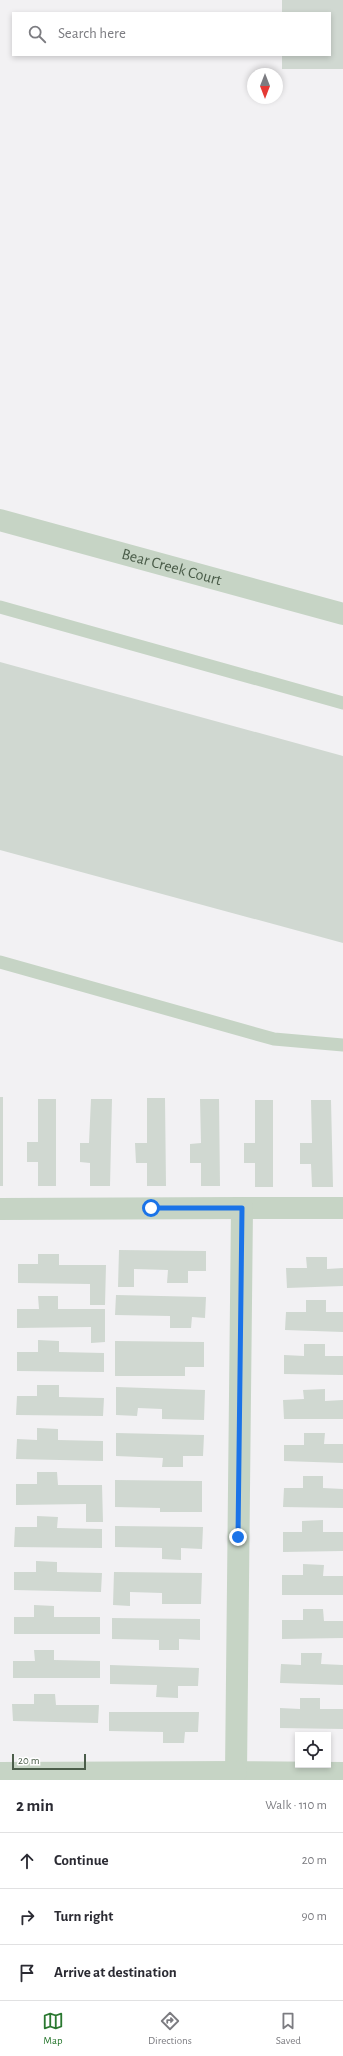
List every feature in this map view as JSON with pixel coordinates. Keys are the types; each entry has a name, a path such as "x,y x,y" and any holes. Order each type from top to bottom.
{"street":[{"name":"Bear Creek Court","path":"0,520 343,614"},
{"path":"236,1772 242,1208"},
{"path":"0,1209 343,1208"},
{"path":"0,1773 343,1773"}],"lane":[{"path":"0,607 343,703"},
{"path":"0,962 274,1039 343,1045"}],"building":[{"path":"282,0 343,0 343,69 283,69 282,56 331,56 331,12 282,12"},
{"path":"0,662 343,756 343,943 0,850"},
{"path":"0,1097 3,1097 3,1186 0,1186"},
{"path":"147,1098 165,1098 166,1186 147,1186 147,1163 136,1163 135,1143 147,1143"},
{"path":"38,1099 56,1099 56,1186 38,1186 38,1162 27,1162 27,1142 38,1142"},
{"path":"91,1099 112,1099 110,1186 90,1186 90,1163 80,1162 80,1143 89,1143"},
{"path":"200,1099 219,1099 220,1186 201,1186 201,1163 190,1163 190,1144 201,1143"},
{"path":"255,1100 273,1100 273,1187 255,1187 255,1163 244,1163 244,1143 255,1143"},
{"path":"311,1100 331,1100 333,1187 312,1187 311,1164 300,1164 300,1143 312,1143"},
{"path":"119,1250 206,1251 206,1271 188,1271 188,1283 167,1283 168,1270 134,1269 134,1287 118,1287"},
{"path":"38,1254 59,1254 59,1265 106,1265 105,1305 90,1305 90,1284 18,1283 18,1264 38,1264"},
{"path":"306,1257 327,1257 327,1269 343,1268 343,1286 287,1288 286,1268 307,1268"},
{"path":"116,1295 206,1297 205,1318 192,1317 191,1328 170,1328 170,1316 115,1315"},
{"path":"38,1296 58,1296 58,1309 105,1309 105,1342 91,1343 91,1327 17,1328 17,1309 39,1309"},
{"path":"306,1300 326,1300 326,1312 343,1312 343,1332 285,1330 286,1312 306,1312"},
{"path":"38,1340 59,1341 59,1352 104,1353 104,1372 17,1371 17,1352 38,1352"},
{"path":"115,1341 204,1342 204,1367 185,1367 185,1376 115,1376"},
{"path":"304,1344 325,1344 325,1356 343,1356 343,1375 284,1374 284,1355 304,1356"},
{"path":"37,1385 59,1385 59,1397 104,1398 103,1416 16,1415 17,1396 37,1396"},
{"path":"116,1387 205,1390 204,1420 162,1419 162,1409 138,1408 137,1416 116,1415"},
{"path":"325,1389 325,1401 343,1400 343,1419 284,1419 283,1400 304,1399 303,1390"},
{"path":"37,1428 58,1429 58,1440 103,1441 103,1461 16,1459 17,1439 37,1440"},
{"path":"116,1433 204,1435 203,1456 183,1456 183,1467 162,1467 163,1458 116,1456"},
{"path":"304,1433 325,1433 324,1444 343,1444 343,1463 284,1461 284,1445 304,1445"},
{"path":"37,1472 57,1472 58,1485 102,1485 103,1522 86,1522 86,1504 16,1505 16,1484 37,1484"},
{"path":"303,1476 323,1476 323,1488 343,1489 343,1508 283,1507 284,1488 303,1488"},
{"path":"115,1480 202,1481 202,1512 160,1512 160,1508 115,1507"},
{"path":"37,1516 58,1517 57,1528 102,1529 102,1548 14,1547 15,1527 37,1527"},
{"path":"323,1520 323,1532 343,1532 343,1551 283,1552 283,1532 302,1532 302,1521"},
{"path":"115,1526 203,1527 202,1549 181,1548 181,1560 162,1559 162,1548 115,1547"},
{"path":"36,1561 57,1562 57,1572 102,1573 101,1592 14,1590 14,1572 36,1572"},
{"path":"303,1564 324,1565 323,1576 343,1576 343,1595 282,1595 282,1575 303,1575"},
{"path":"114,1572 202,1573 201,1604 162,1604 162,1593 130,1592 130,1606 113,1605"},
{"path":"34,1605 54,1606 54,1617 100,1617 100,1634 14,1634 14,1617 34,1617"},
{"path":"303,1609 323,1609 324,1621 343,1621 343,1638 282,1639 282,1620 303,1620"},
{"path":"112,1618 200,1619 200,1640 179,1639 179,1650 159,1650 159,1640 112,1639"},
{"path":"34,1650 54,1650 54,1660 100,1661 100,1678 13,1678 13,1661 35,1661"},
{"path":"301,1653 322,1653 321,1664 343,1665 343,1685 280,1683 281,1664 301,1665"},
{"path":"110,1665 199,1668 198,1686 178,1686 178,1698 156,1697 157,1685 110,1684"},
{"path":"34,1694 55,1694 56,1705 99,1705 98,1723 13,1721 12,1704 34,1704"},
{"path":"300,1698 320,1698 320,1709 343,1709 343,1729 280,1728 280,1708 300,1709"},
{"path":"109,1712 199,1712 198,1732 185,1732 184,1743 163,1743 163,1732 109,1731"}],"route":[{"path":"151,1208 242,1208 238,1537"}]}
